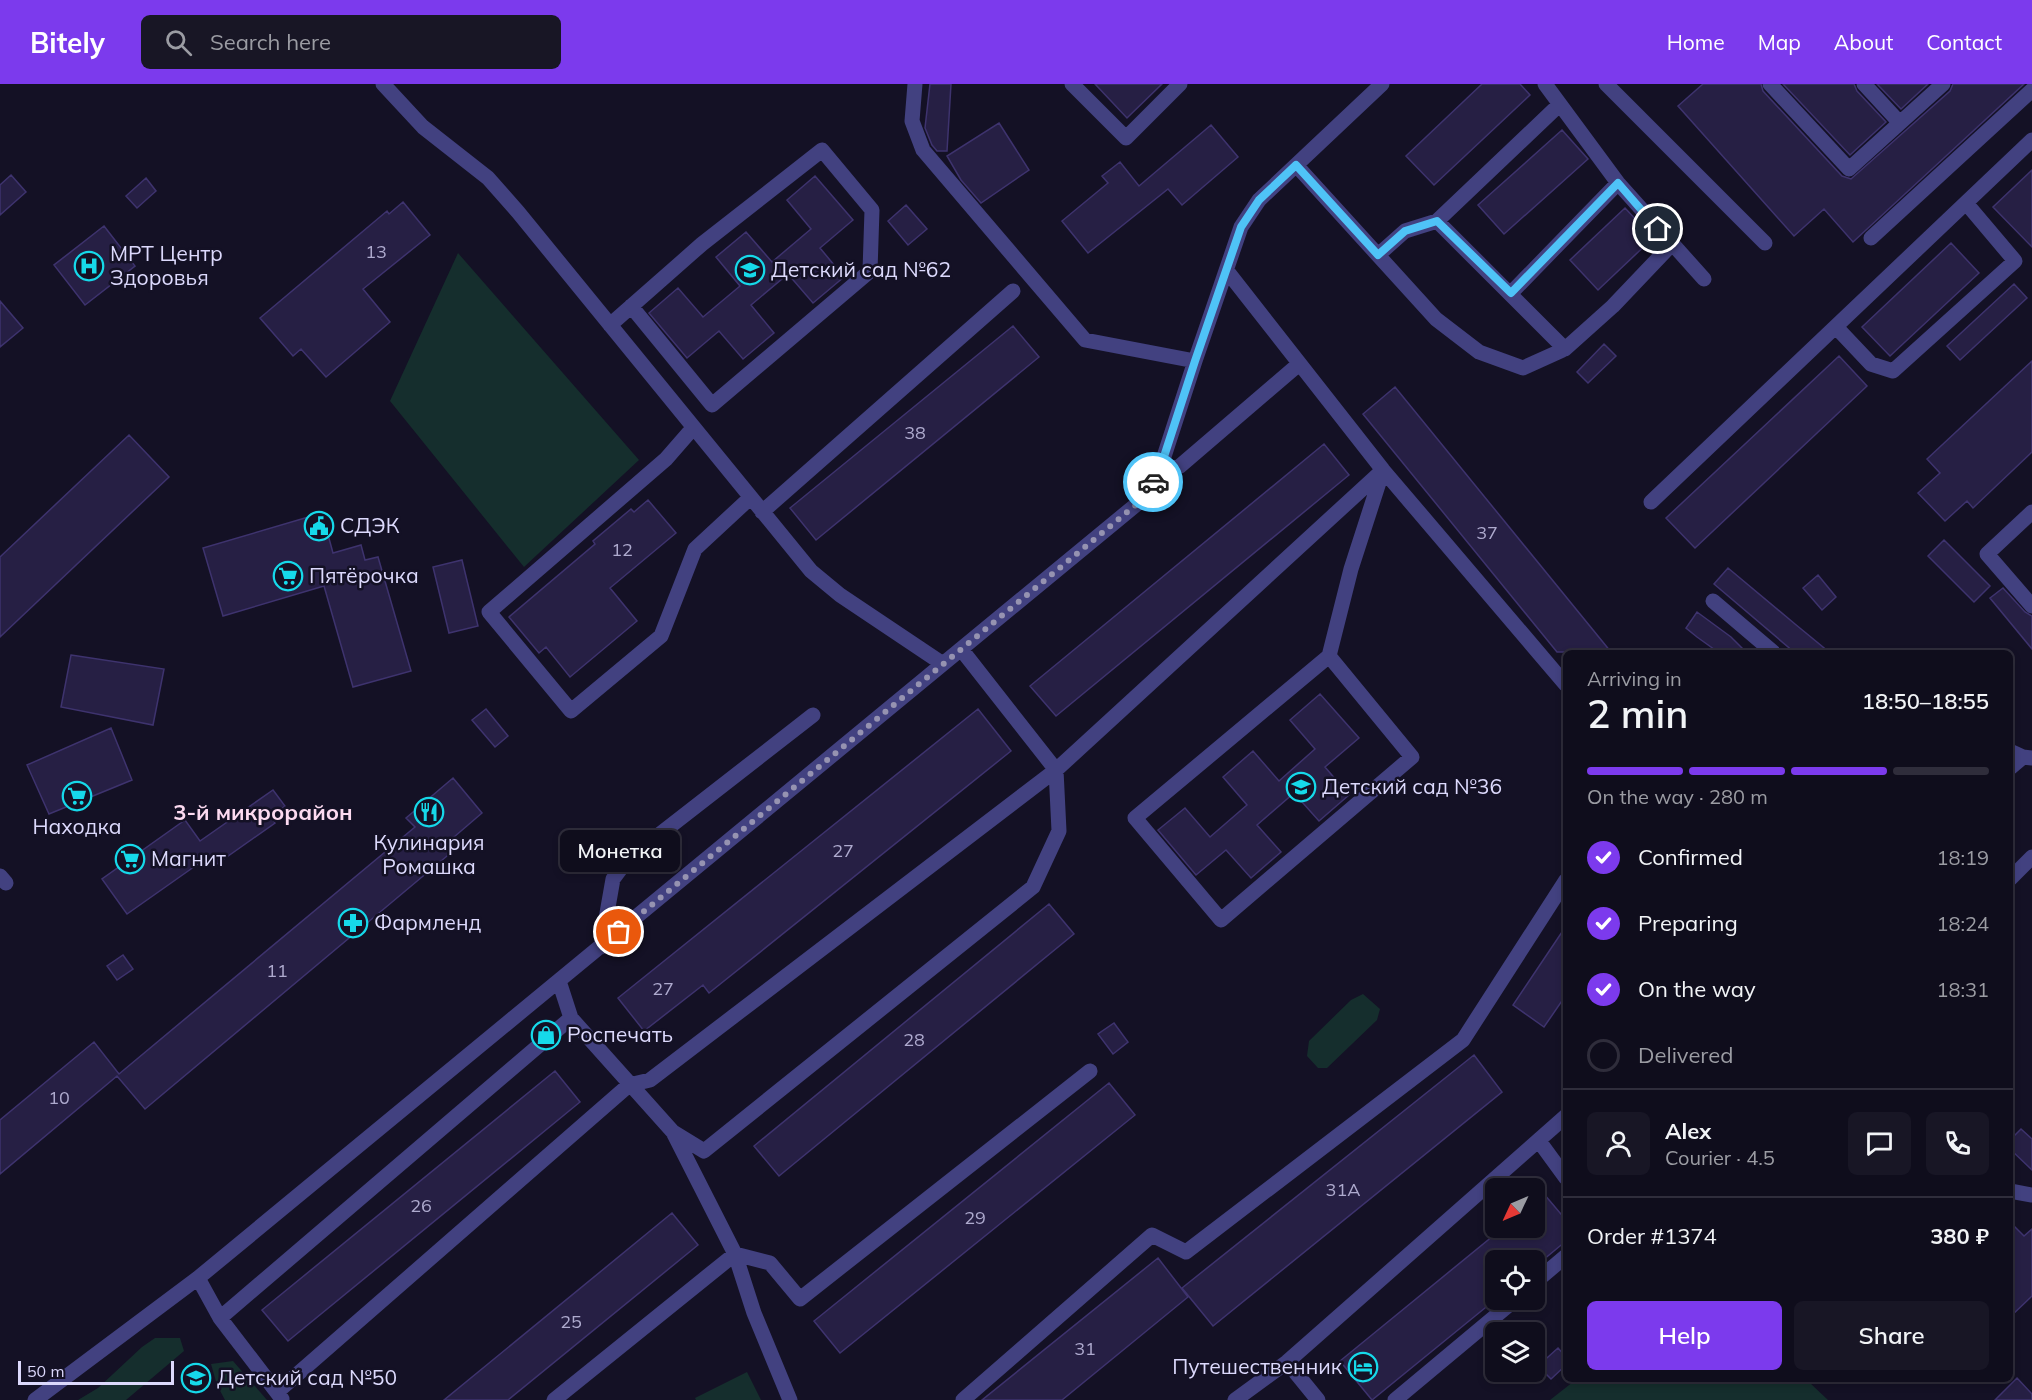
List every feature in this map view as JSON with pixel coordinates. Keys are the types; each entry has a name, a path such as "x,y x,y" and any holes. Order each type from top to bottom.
{"street":[{"path":"383,84 423,127 488,178 811,571 840,595 944,664"},
{"path":"915,84 912,121 923,150 1085,340 1195,361"},
{"path":"1072,84 1126,138 1180,84"},
{"path":"35,1400 198,1278 1137,504 1159,472 1241,227 1259,200 1382,84"},
{"path":"1545,84 1618,183 1704,279"},
{"path":"1606,84 1765,243"},
{"path":"1770,84 1849,170 1943,84"},
{"path":"1864,84 1899,122"},
{"path":"1871,238 2032,90"},
{"path":"1378,255 1405,231 1437,221 1559,105"},
{"path":"1651,502 2032,140"},
{"path":"610,325 631,306 702,244 822,150 872,210 870,271 712,405 631,306"},
{"path":"1296,165 1436,319 1479,352 1522,368 1565,349 1613,306 1672,244"},
{"path":"1511,293 1618,183"},
{"path":"1836,327 1871,364 1893,371 2014,261 1966,203"},
{"path":"1437,221 1565,349"},
{"path":"1227,271 1383,470 1563,681"},
{"path":"762,512 1013,291"},
{"path":"1159,472 1180,466 1299,364"},
{"path":"693,428 666,459 489,612 571,711 660,636 695,549 750,498"},
{"path":"1329,656 1412,757 1221,920 1135,818 1329,656 1351,569 1383,470"},
{"path":"198,1278 220,1318 280,1396 629,1085 650,1080 1056,770 1383,470"},
{"path":"2032,512 1987,554 2032,606"},
{"path":"1713,601 1771,650"},
{"path":"559,981 571,1018 673,1132 704,1151 1033,887 1059,831 1056,770 962,649"},
{"path":"601,946 613,879 628,859 813,715"},
{"path":"2013,876 2032,857"},
{"path":"963,1400 1152,1235 1186,1252 1463,1040 1563,885"},
{"path":"220,1318 571,1018"},
{"path":"735,1254 770,1263 800,1299 1090,1071"},
{"path":"1235,1400 1287,1362 1563,1119"},
{"path":"673,1132 735,1254 754,1313 790,1400"},
{"path":"1539,1141 1563,1174"},
{"path":"2013,1192 2032,1195"},
{"path":"555,1400 735,1254"},
{"path":"1545,1274 1563,1259"},
{"path":"1395,1400 1503,1310"},
{"path":"1287,1362 1318,1400"}],"green space":[{"path":"458,253 639,460 524,567 390,401"},
{"path":"1363,994 1380,1009 1377,1020 1327,1068 1318,1068 1307,1056 1309,1041 1351,1000"},
{"path":"155,1338 180,1338 184,1351 126,1400 78,1400 98,1388 142,1347"},
{"path":"233,1361 267,1400 225,1400 217,1385 211,1364"},
{"path":"747,1372 761,1400 696,1400 695,1398"},
{"path":"1573,1382 1810,1382 1828,1400 1550,1400"}],"building":[{"path":"930,84 951,84 947,151 937,151 925,128"},
{"path":"1095,84 1162,84 1127,118"},
{"path":"1482,84 1520,84 1530,95 1434,185 1406,156"},
{"path":"1703,84 1761,84 1763,91 1842,176 1851,179 1950,91 1953,84 2024,84 1853,242 1824,209 1794,236 1678,106"},
{"path":"1783,84 1854,84 1857,91 1886,122 1850,155"},
{"path":"1877,84 1928,84 1901,109"},
{"path":"999,123 1029,170 981,203 961,180 947,156"},
{"path":"1211,125 1238,157 1182,205 1168,189 1088,253 1062,221 1108,183 1102,176 1120,162 1139,186"},
{"path":"1562,130 1588,159 1504,234 1478,205"},
{"path":"2032,170 2032,247 1993,207"},
{"path":"11,175 26,192 0,215 0,185"},
{"name":"Детский сад №62","path":"815,176 853,220 820,248 844,277 813,303 788,274 751,305 774,333 743,359 719,331 687,358 649,313 678,288 703,317 740,286 716,257 746,232 772,262 811,229 787,200"},
{"path":"146,178 156,191 137,208 126,196"},
{"path":"403,202 430,235 363,289 390,322 326,377 301,349 293,356 260,318 387,211 389,214"},
{"path":"906,205 927,229 908,245 888,221"},
{"path":"1625,208 1653,238 1598,290 1570,260"},
{"path":"104,226 135,266 85,305 54,265"},
{"path":"1951,243 1979,273 1890,356 1862,327"},
{"path":"2014,284 2027,298 1960,360 1947,346"},
{"path":"0,301 23,328 0,347"},
{"path":"1013,326 1039,357 816,540 790,508"},
{"path":"1604,344 1616,356 1588,383 1577,372"},
{"path":"1839,356 1867,386 1695,548 1666,518"},
{"path":"2032,361 2032,452 1973,508 1967,501 1945,521 1918,493 1940,473 1927,459"},
{"path":"1395,387 1609,650 1557,652 1363,414"},
{"path":"129,435 169,477 0,637 0,557"},
{"path":"1324,444 1349,475 1056,716 1030,686"},
{"path":"648,500 676,533 610,588 637,621 570,677 546,647 539,653 509,617 595,544 593,541 631,509 634,512"},
{"path":"322,513 333,553 361,545 365,560 378,557 411,671 353,687 324,586 223,616 203,548"},
{"path":"1944,540 1990,586 1974,602 1928,556"},
{"path":"462,560 478,626 449,633 433,567"},
{"path":"1728,568 1827,650 1792,650 1714,584"},
{"path":"1818,575 1836,597 1822,610 1803,588"},
{"path":"2003,588 2025,612 2032,616 2032,649 1990,598"},
{"path":"1697,612 1731,637 1744,650 1715,650 1686,628"},
{"path":"71,655 164,669 153,725 61,707"},
{"path":"1320,694 1359,738 1325,767 1349,795 1319,821 1294,793 1257,825 1281,852 1251,878 1226,850 1196,875 1158,830 1185,808 1210,837 1247,805 1223,777 1253,751 1279,781 1315,749 1290,720"},
{"path":"486,709 508,736 495,747 472,720"},
{"path":"978,709 1011,751 709,993 703,985 644,1031 618,998"},
{"path":"111,728 132,780 49,814 27,765"},
{"path":"453,778 482,813 447,843 453,851 145,1109 117,1076 0,1174 0,1120 94,1042 119,1074 415,827 406,818"},
{"path":"273,790 285,806 271,817 275,823 214,866 208,857 127,914 102,879 185,820 200,841"},
{"path":"1049,904 1074,934 779,1176 754,1146"},
{"path":"1563,930 1563,999 1544,1027 1513,1005"},
{"path":"123,955 133,969 117,980 107,966"},
{"path":"1114,1023 1128,1042 1113,1054 1098,1034"},
{"path":"1474,1055 1502,1092 1213,1326 1182,1288"},
{"path":"555,1071 580,1102 288,1341 262,1310"},
{"path":"1109,1083 1135,1115 840,1353 814,1321"},
{"path":"2021,1129 2032,1139 2032,1170 2013,1152 2013,1137"},
{"path":"1545,1195 1563,1216 1563,1243 1545,1258 1545,1250 1485,1250 1485,1308 1372,1400 1340,1361 1491,1238 1545,1238"},
{"path":"672,1213 698,1245 508,1400 444,1400"},
{"path":"2013,1225 2024,1236 2032,1229 2032,1296 2013,1314"},
{"path":"1158,1258 1188,1297 1062,1400 982,1400"},
{"path":"1558,1348 1563,1354 1563,1368 1551,1379 1545,1373 1545,1360"},
{"path":"2017,1378 2032,1394 2032,1400 1995,1400"}],"way so far":[{"path":"619,932 1137,504 1153,482"}],"place":[{"name":"МРТ Центр Здоровья","path":"89,266"},
{"name":"Детский сад №62","path":"750,270"},
{"name":"СДЭК","path":"319,526"},
{"name":"Пятёрочка","path":"288,576"},
{"name":"Детский сад №36","path":"1301,787"},
{"name":"Находка","path":"77,796"},
{"name":"Кулинария Ромашка","path":"429,812"},
{"name":"Магнит","path":"130,859"},
{"name":"Фармленд","path":"353,923"},
{"name":"Монетка","path":"619,932"},
{"name":"Роспечать","path":"546,1035"},
{"name":"Путешественник","path":"1363,1367"},
{"name":"Детский сад №50","path":"196,1378"}],"district":[{"name":"3-й микрорайон","path":"263,812"}],"route":[{"path":"1153,482 1159,472 1241,227 1259,200 1296,165 1378,255 1405,231 1437,221 1511,293 1618,183 1658,229"}]}
